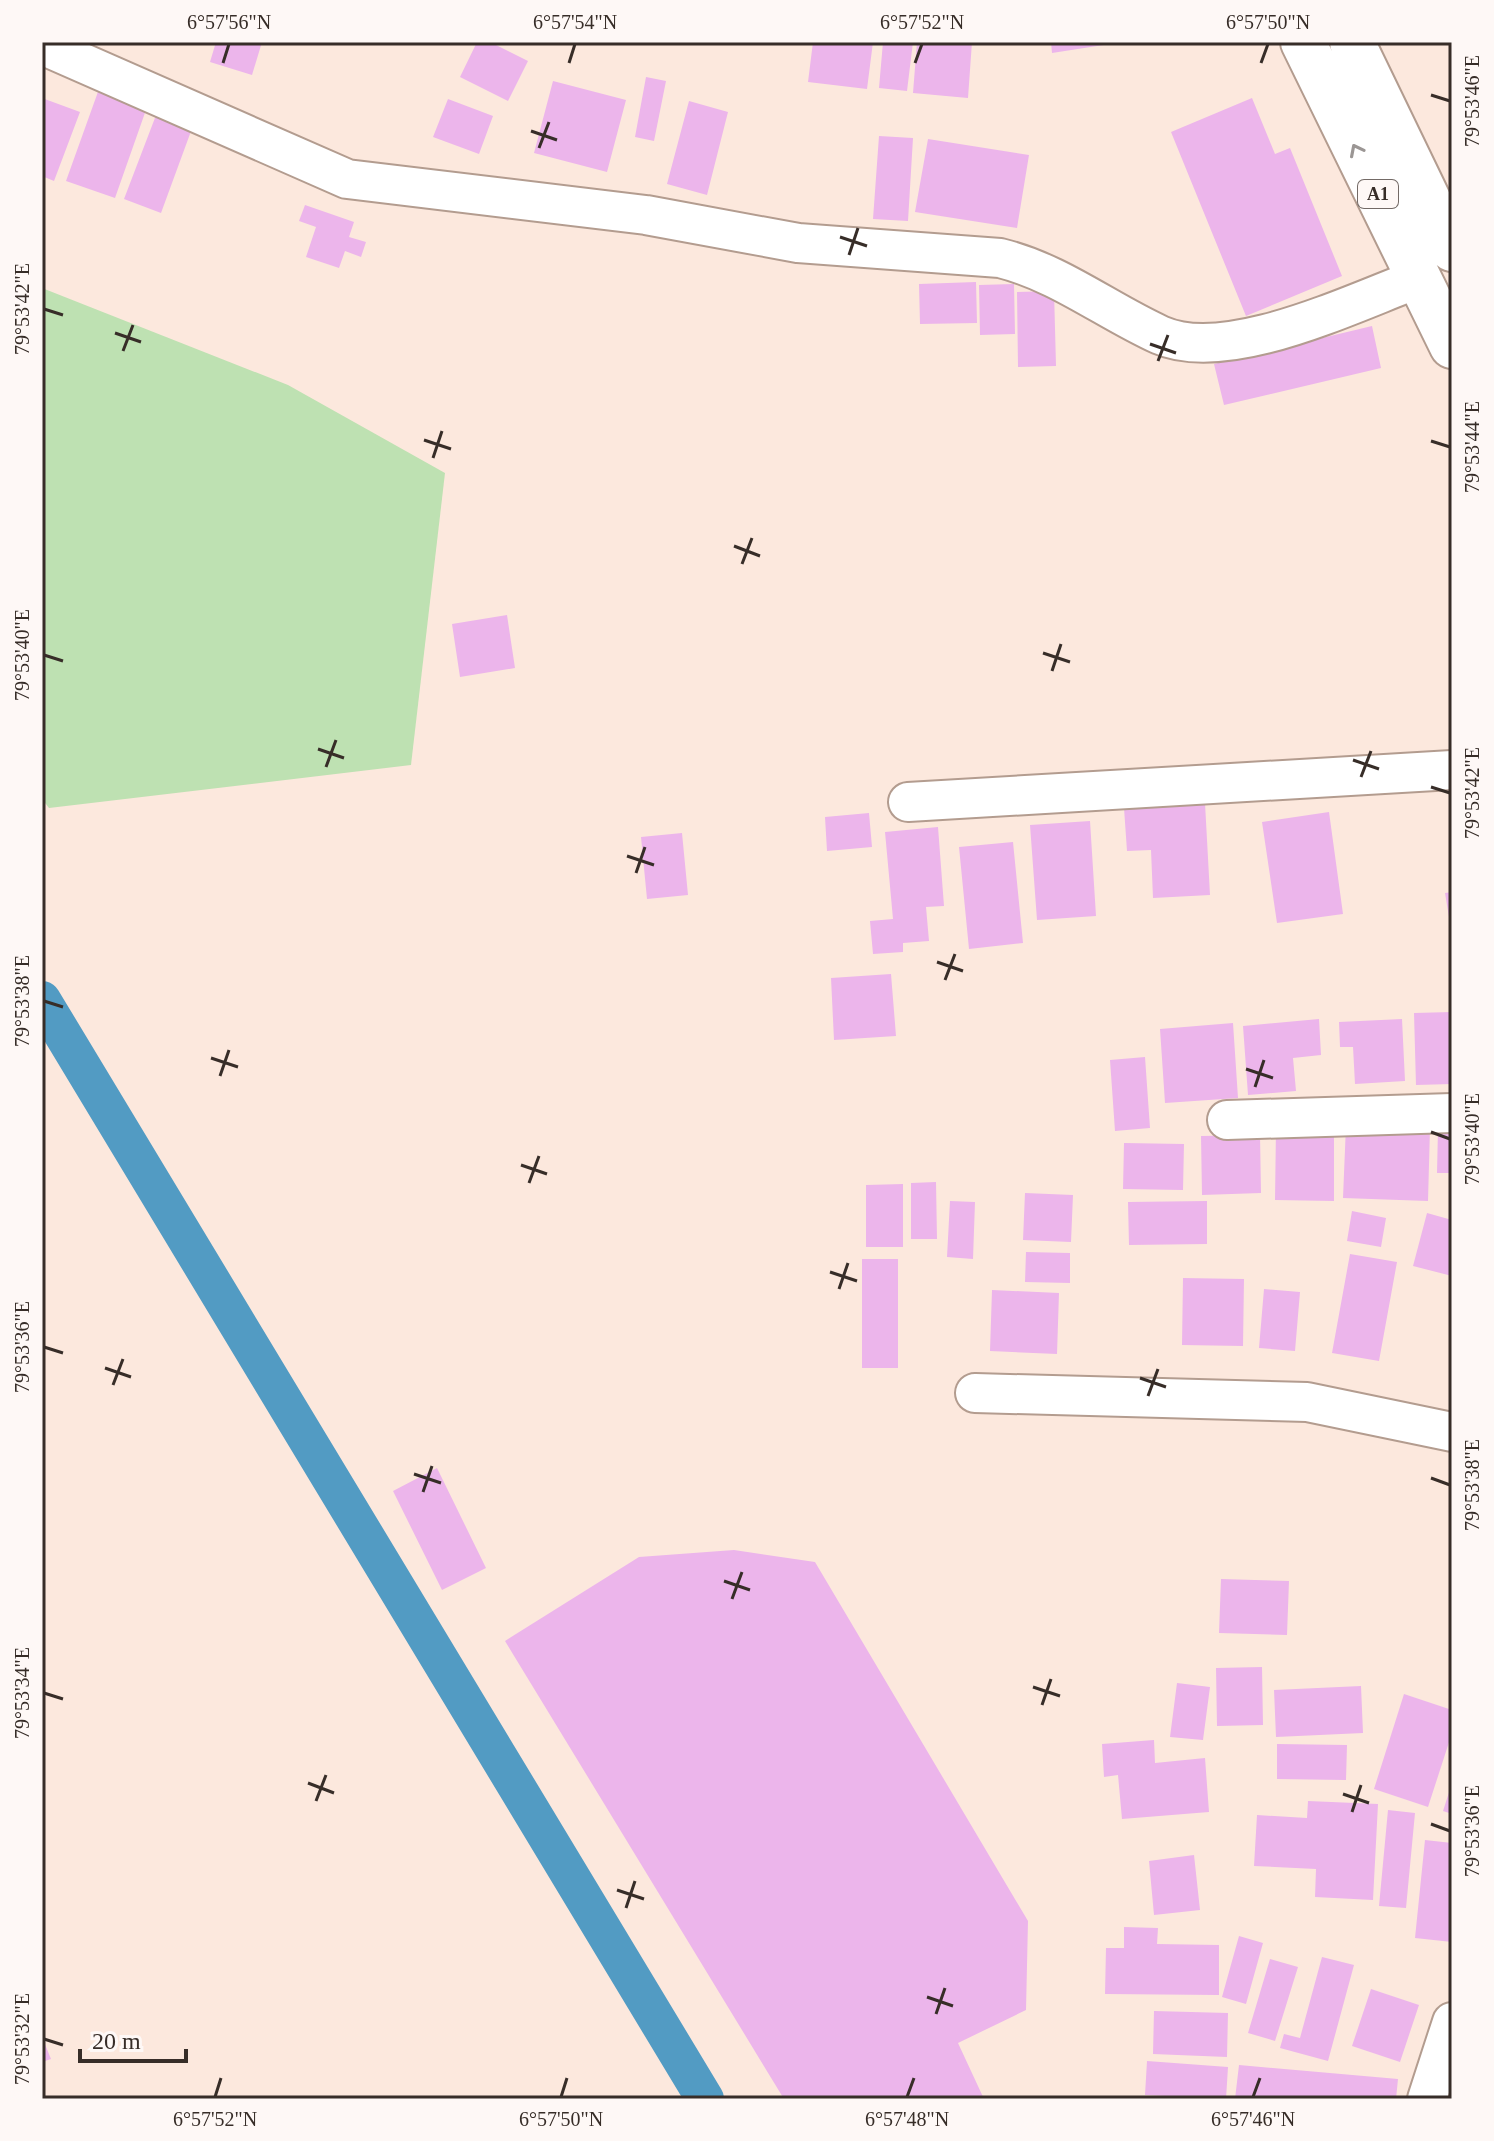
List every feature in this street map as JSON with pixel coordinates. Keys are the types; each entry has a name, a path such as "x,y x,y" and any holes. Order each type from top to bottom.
{"highway":[{"name":"A1","path":"1303,42 1452,346"},
{"name":"A1","path":"1352,42 1452,249"}],"street":[{"path":"42,45 347,179 646,215 798,243 1000,258 1031,266 1067,282 1163,336 1176,339 1203,343 1242,338 1311,318 1420,278"},
{"path":"908,802 1452,770"},
{"path":"1227,1120 1452,1113"},
{"path":"975,1393 1307,1402 1452,1432"},
{"path":"1427,2099 1452,2022"}],"green space":[{"path":"42,288 288,385 445,473 411,765 49,808 42,799"}],"building":[{"path":"216,42 262,42 252,75 210,62"},
{"path":"477,42 490,42 528,61 508,101 460,77"},
{"path":"813,42 873,42 867,89 808,82"},
{"path":"883,42 913,42 907,91 879,88"},
{"path":"917,42 972,42 968,98 913,93"},
{"path":"1051,42 1110,42 1110,44 1052,53"},
{"path":"646,77 666,81 654,141 635,137"},
{"path":"553,81 626,100 607,172 534,153"},
{"path":"99,89 147,107 115,198 66,181"},
{"path":"42,98 80,112 54,181 42,176"},
{"path":"1252,98 1275,154 1290,148 1342,276 1246,316 1171,132"},
{"path":"448,99 493,116 479,154 433,137"},
{"path":"689,101 728,112 707,195 667,184"},
{"path":"158,110 194,123 161,213 124,199"},
{"path":"879,136 913,138 908,221 873,219"},
{"path":"928,139 1029,155 1017,228 915,212"},
{"path":"305,205 354,222 349,237 366,242 361,257 345,251 339,268 306,257 316,227 299,221"},
{"path":"976,282 977,323 920,324 919,284"},
{"path":"1014,284 1015,334 980,335 979,285"},
{"path":"1054,291 1056,366 1018,367 1017,292"},
{"path":"1372,326 1381,368 1224,405 1214,364"},
{"path":"507,615 515,668 460,677 452,624"},
{"path":"1205,803 1210,895 1153,898 1151,850 1127,851 1124,808"},
{"path":"1329,812 1343,914 1277,923 1262,822"},
{"path":"869,813 872,847 827,851 825,817"},
{"path":"1090,821 1096,916 1037,920 1030,825"},
{"path":"938,827 944,906 926,907 929,941 903,943 903,952 873,954 870,921 893,919 885,832"},
{"path":"682,833 688,895 647,899 641,837"},
{"path":"1013,842 1023,943 969,949 959,847"},
{"path":"1452,892 1452,923 1450,923 1445,893"},
{"path":"891,974 896,1036 834,1040 831,978"},
{"path":"1452,1012 1452,1084 1416,1085 1414,1013"},
{"path":"1319,1019 1321,1055 1293,1058 1296,1091 1248,1095 1243,1026"},
{"path":"1402,1019 1405,1081 1355,1084 1353,1047 1340,1047 1339,1022"},
{"path":"1233,1023 1238,1098 1165,1103 1160,1029"},
{"path":"1145,1057 1150,1128 1115,1131 1110,1060"},
{"path":"1346,1125 1430,1128 1428,1201 1343,1198"},
{"path":"1276,1128 1334,1128 1334,1201 1275,1200"},
{"path":"1438,1129 1452,1130 1452,1173 1437,1173"},
{"path":"1260,1135 1261,1193 1202,1195 1201,1136"},
{"path":"1124,1143 1184,1144 1183,1190 1123,1189"},
{"path":"936,1182 937,1239 911,1239 911,1183"},
{"path":"903,1184 903,1247 866,1247 866,1185"},
{"path":"1025,1193 1073,1195 1071,1242 1023,1240"},
{"path":"950,1201 975,1202 973,1259 947,1257"},
{"path":"1207,1201 1207,1244 1129,1245 1128,1202"},
{"path":"1352,1211 1386,1218 1381,1247 1347,1241"},
{"path":"1427,1213 1452,1220 1452,1276 1413,1266"},
{"path":"1026,1252 1070,1253 1070,1283 1025,1282"},
{"path":"1350,1254 1397,1262 1379,1361 1332,1353"},
{"path":"862,1259 898,1259 898,1368 862,1368"},
{"path":"1183,1278 1244,1279 1243,1346 1182,1345"},
{"path":"1264,1289 1300,1292 1295,1351 1259,1348"},
{"path":"992,1290 1059,1293 1057,1354 990,1351"},
{"path":"437,1468 486,1568 442,1590 393,1491"},
{"path":"734,1550 815,1562 1028,1921 1026,2010 958,2043 984,2099 784,2099 505,1641 639,1557"},
{"path":"1221,1579 1289,1581 1287,1635 1219,1633"},
{"path":"1262,1667 1263,1725 1217,1726 1216,1668"},
{"path":"1177,1683 1210,1687 1203,1740 1170,1737"},
{"path":"1361,1686 1363,1733 1276,1737 1274,1690"},
{"path":"1404,1694 1452,1710 1452,1733 1428,1807 1374,1789"},
{"path":"1154,1740 1155,1763 1205,1758 1209,1812 1122,1819 1118,1775 1104,1777 1102,1744"},
{"path":"1277,1744 1347,1745 1346,1780 1277,1779"},
{"path":"1452,1783 1452,1814 1443,1811"},
{"path":"1308,1801 1378,1804 1373,1900 1315,1897 1316,1869 1254,1866 1257,1815 1307,1818"},
{"path":"1388,1810 1415,1813 1406,1908 1379,1906"},
{"path":"1425,1840 1452,1843 1452,1942 1415,1938"},
{"path":"1194,1855 1200,1910 1154,1915 1149,1861"},
{"path":"1124,1927 1158,1928 1157,1944 1219,1945 1219,1995 1105,1994 1106,1948 1124,1948"},
{"path":"1239,1936 1263,1943 1246,2004 1222,1997"},
{"path":"1322,1957 1354,1965 1328,2061 1280,2048 1284,2034 1300,2038"},
{"path":"1270,1959 1298,1967 1275,2041 1248,2033"},
{"path":"1371,1989 1419,2005 1400,2062 1352,2046"},
{"path":"1154,2011 1228,2013 1227,2057 1153,2054"},
{"path":"42,2037 51,2059 42,2062"},
{"path":"1147,2061 1228,2067 1226,2099 1145,2095"},
{"path":"1239,2065 1398,2079 1396,2099 1235,2099"}],"waterway":[{"path":"42,1000 705,2099"}]}
